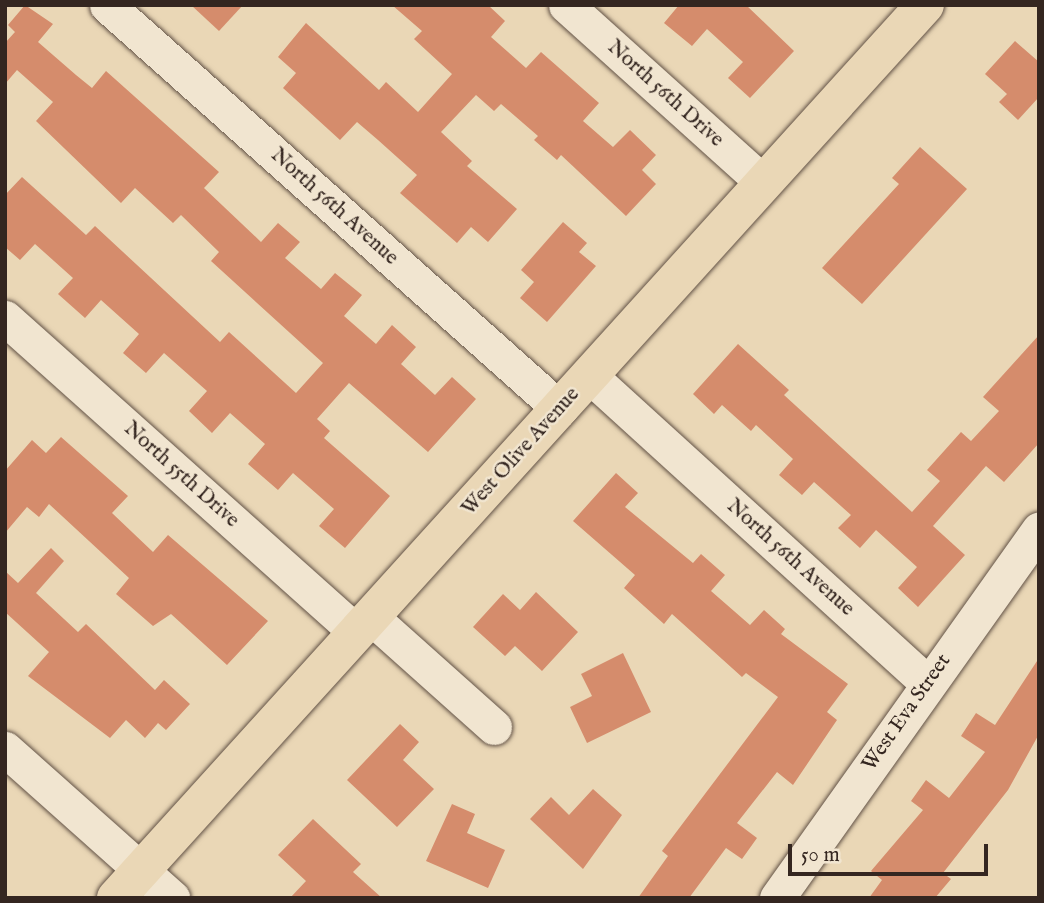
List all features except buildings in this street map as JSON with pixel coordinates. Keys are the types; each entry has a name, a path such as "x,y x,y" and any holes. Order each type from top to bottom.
{"main road":[{"name":"West Olive Avenue","path":"116,898 925,5"}],"street":[{"name":"North 56th Avenue","path":"107,5 560,409"},
{"name":"North 56th Drive","path":"566,5 764,184"},
{"name":"North 55th Drive","path":"5,318 364,625 494,727"},
{"name":"North 56th Avenue","path":"590,376 928,684"},
{"name":"West Eva Street","path":"777,898 1039,530"},
{"path":"5,749 172,898"}]}
